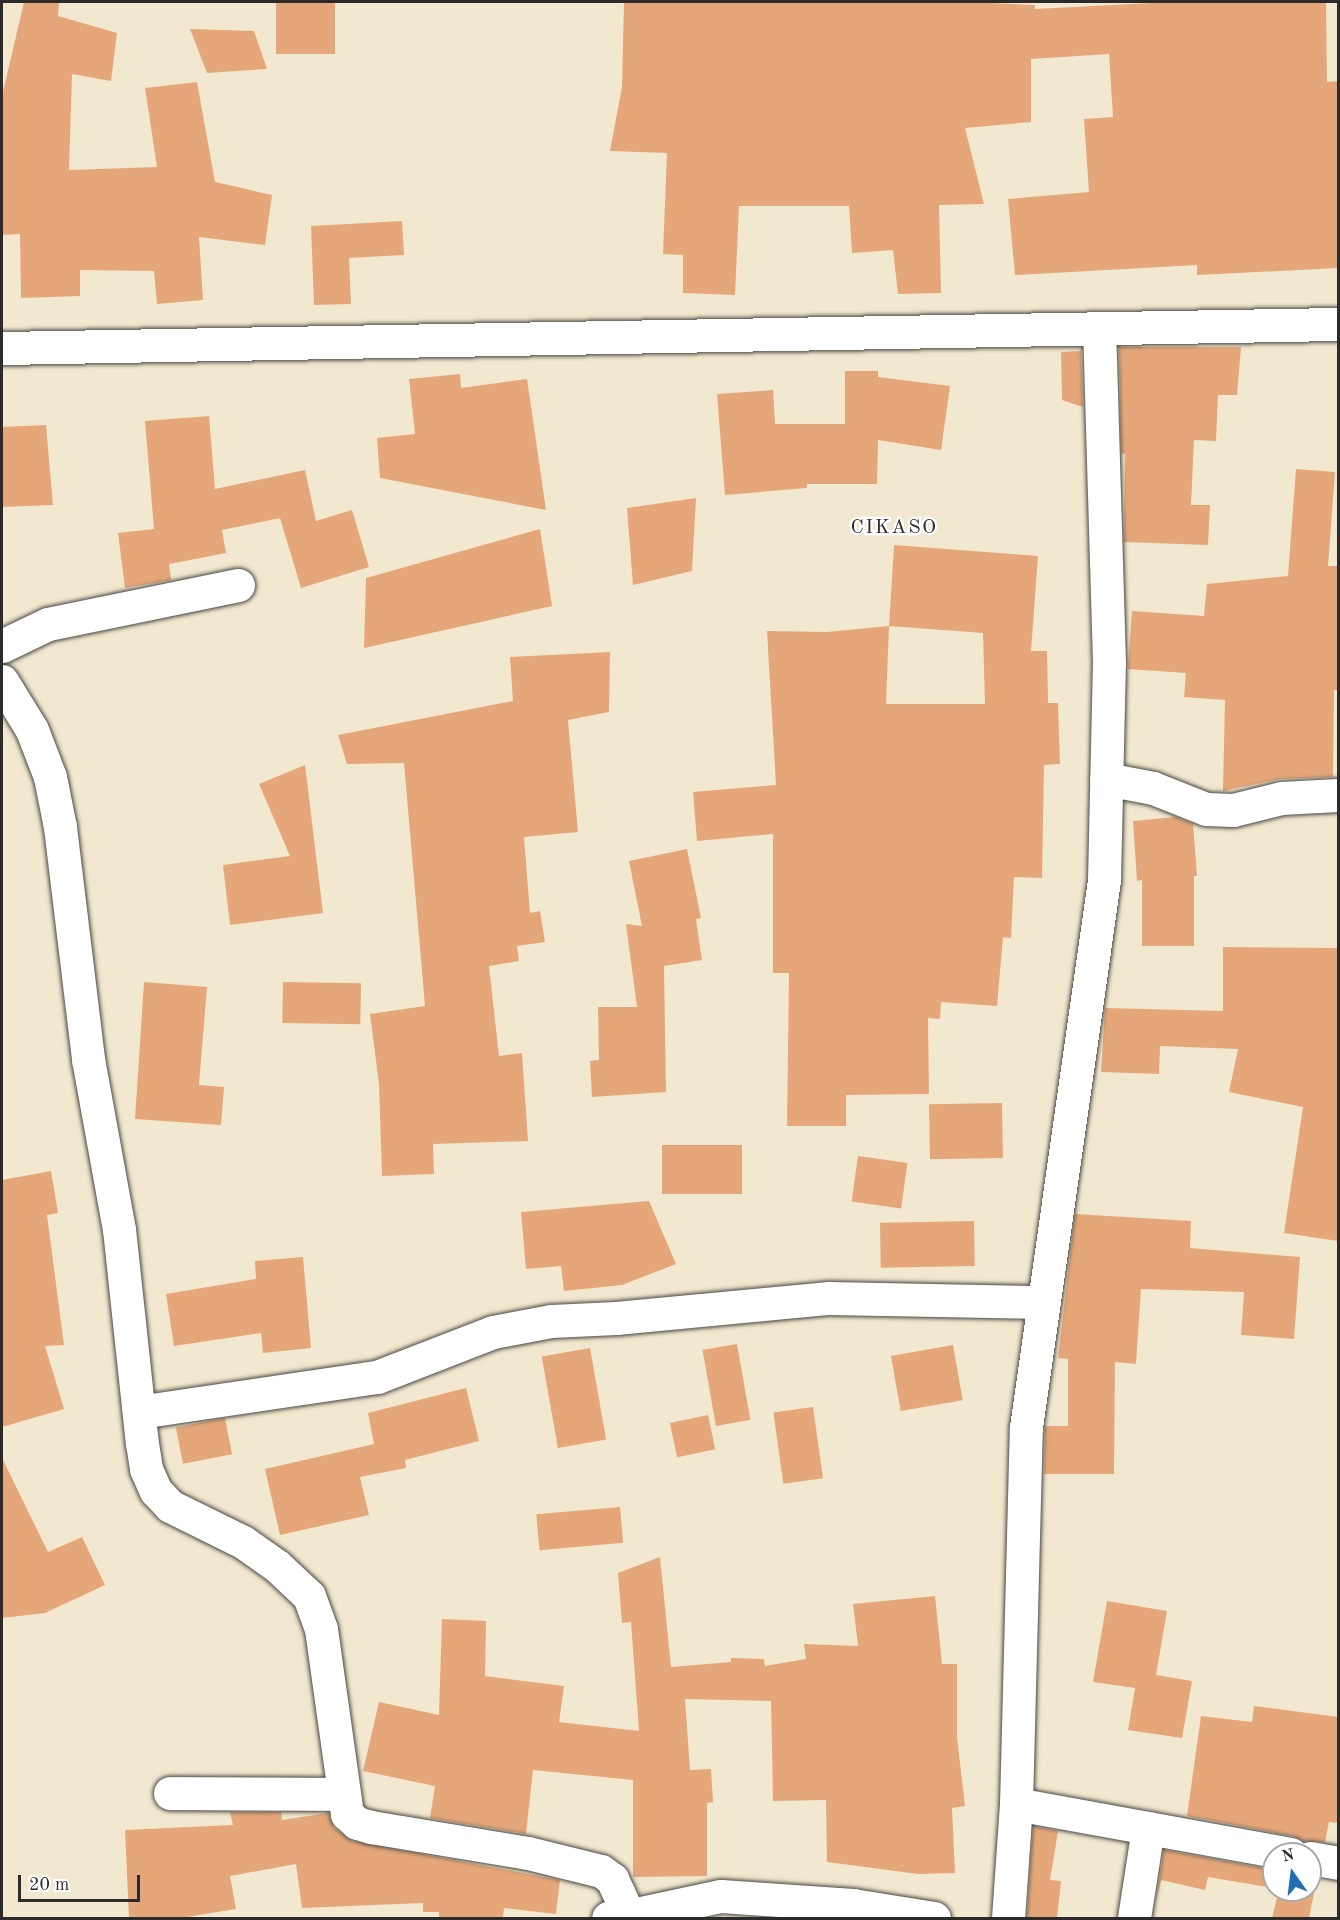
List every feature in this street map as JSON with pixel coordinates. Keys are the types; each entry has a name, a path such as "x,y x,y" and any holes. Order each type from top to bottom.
{"street":[{"path":"2,348 1099,331 1338,324"},
{"path":"1008,1918 1016,1804 1023,1456 1104,880 1109,663 1099,331"},
{"path":"2,646 48,624 238,585"},
{"path":"2,681 10,712 50,777 60,827 88,1059 118,1229 146,1469 156,1491 170,1506 260,1554 309,1596 321,1629 327,1663 342,1794 347,1814 357,1823 528,1853 601,1871 612,1879 627,1911 608,1918"},
{"path":"1106,778 1153,788 1206,809 1233,810 1281,798 1338,795"},
{"path":"139,1412 377,1377 493,1332 551,1321 616,1318 829,1298 1044,1302"},
{"path":"170,1793 342,1794"},
{"path":"1016,1804 1262,1849"},
{"path":"1134,1918 1148,1828"},
{"path":"1322,1860 1338,1863"},
{"path":"618,1918 721,1896 853,1905 934,1918"}],"building":[{"path":"24,2 59,2 58,16 117,33 111,81 72,74 69,170 157,167 145,88 197,82 215,182 272,195 265,245 199,237 203,300 157,304 154,271 80,270 80,296 21,298 20,234 2,235 2,96"},
{"path":"276,2 335,2 335,54 276,54"},
{"path":"624,2 966,2 1035,5 1035,9 1171,2 1326,2 1327,82 1338,81 1338,268 1197,275 1197,265 1015,275 1008,199 1089,192 1084,119 1113,117 1109,54 1031,59 1031,122 965,128 984,204 939,205 941,293 898,294 893,250 852,253 849,206 739,206 735,295 683,293 683,255 663,254 667,153 610,151 622,87"},
{"path":"190,29 254,31 267,69 207,73"},
{"path":"402,221 404,255 349,258 351,304 314,305 311,226"},
{"path":"1119,347 1241,347 1237,395 1218,395 1216,441 1194,440 1191,505 1210,505 1208,545 1124,542 1125,454 1121,453"},
{"path":"1081,351 1083,407 1062,400 1061,352"},
{"path":"845,371 878,371 878,377 950,386 941,450 878,440 877,484 807,484 807,488 725,495 717,394 773,390 775,424 845,424"},
{"path":"460,374 461,388 527,379 546,510 380,478 377,438 415,434 409,379"},
{"path":"209,416 215,489 305,470 316,521 352,510 369,567 301,588 280,518 222,530 226,553 169,564 171,580 125,588 118,533 154,529 145,421"},
{"path":"46,425 53,505 2,507 2,427"},
{"path":"1296,469 1335,472 1328,566 1338,566 1338,690 1334,690 1333,777 1280,779 1223,791 1225,700 1184,697 1186,673 1128,669 1132,611 1204,616 1207,584 1288,576"},
{"path":"696,498 692,571 633,585 627,508"},
{"path":"540,529 552,606 364,648 366,578"},
{"path":"894,545 1038,556 1031,651 1047,651 1048,703 1058,703 1060,764 1044,765 1042,878 1014,877 1011,938 1003,937 997,1006 941,1002 940,1019 928,1018 929,1094 846,1095 846,1126 787,1126 789,973 773,973 773,834 697,841 693,792 776,785 767,631 827,632 889,626","holes":["889,626 983,633 985,704 886,704"]},
{"path":"610,652 609,712 568,720 578,832 524,837 530,913 540,911 545,942 517,946 519,961 489,966 499,1056 522,1053 528,1141 433,1144 434,1174 382,1176 379,1084 370,1014 425,1006 404,763 347,764 338,735 513,701 510,657"},
{"path":"305,765 323,913 230,925 223,865 290,856 259,784"},
{"path":"1176,817 1193,824 1197,876 1194,876 1194,946 1142,946 1142,880 1137,881 1133,821"},
{"path":"687,849 701,918 696,919 702,960 664,966 666,1092 592,1097 590,1061 599,1060 598,1007 637,1007 626,924 642,926 629,861"},
{"path":"1223,947 1338,948 1338,1241 1284,1233 1303,1107 1229,1092 1238,1049 1160,1046 1159,1074 1101,1072 1105,1008 1223,1011"},
{"path":"144,982 207,987 199,1085 224,1087 221,1125 135,1119"},
{"path":"283,982 361,983 360,1024 282,1023"},
{"path":"1002,1103 1003,1158 930,1159 929,1104"},
{"path":"662,1145 742,1145 742,1194 662,1194"},
{"path":"858,1156 908,1163 901,1209 852,1202"},
{"path":"51,1171 58,1213 47,1215 64,1345 45,1346 64,1409 2,1427 2,1180"},
{"path":"649,1201 676,1264 622,1285 564,1291 561,1266 526,1269 521,1212"},
{"path":"1075,1214 1191,1221 1190,1248 1300,1257 1294,1339 1241,1335 1244,1292 1141,1289 1136,1364 1115,1362 1114,1474 1044,1474 1045,1426 1068,1426 1068,1359 1058,1358"},
{"path":"974,1221 975,1266 881,1268 880,1223"},
{"path":"303,1257 311,1348 263,1353 261,1333 174,1346 166,1294 256,1279 255,1261"},
{"path":"737,1344 750,1420 716,1426 703,1350"},
{"path":"953,1345 963,1400 901,1411 891,1356"},
{"path":"590,1348 606,1440 558,1448 542,1357"},
{"path":"466,1388 479,1441 405,1460 406,1468 360,1477 369,1515 280,1535 265,1469 374,1444 368,1413"},
{"path":"813,1407 823,1478 783,1484 773,1413"},
{"path":"708,1415 715,1449 677,1457 670,1423"},
{"path":"225,1418 232,1454 183,1464 176,1428"},
{"path":"2,1458 48,1552 82,1537 105,1585 45,1613 2,1618"},
{"path":"620,1507 623,1543 539,1550 536,1514"},
{"path":"660,1557 671,1667 731,1662 731,1658 764,1659 765,1666 806,1659 804,1644 858,1646 853,1604 935,1596 942,1664 957,1664 957,1737 965,1806 952,1808 955,1873 918,1874 827,1862 826,1800 773,1801 771,1701 685,1699 690,1770 711,1769 713,1802 707,1803 707,1876 633,1877 633,1780 533,1770 526,1834 430,1818 435,1786 363,1771 379,1702 439,1715 442,1619 486,1621 485,1676 564,1686 559,1722 639,1731 631,1622 622,1623 618,1573"},
{"path":"1107,1601 1167,1611 1156,1675 1192,1681 1182,1738 1128,1730 1135,1688 1093,1682"},
{"path":"1254,1706 1338,1717 1338,1823 1329,1822 1325,1842 1303,1841 1293,1836 1187,1816 1201,1716 1252,1722"},
{"path":"230,1812 281,1812 282,1820 328,1813 334,1828 352,1841 560,1880 556,1914 504,1908 503,1918 439,1918 439,1912 423,1912 423,1903 302,1908 296,1864 230,1876 236,1909 181,1918 129,1918 125,1830 233,1825"},
{"path":"1033,1826 1058,1831 1050,1880 1061,1881 1057,1918 1027,1918"},
{"path":"1164,1850 1262,1868 1262,1886 1208,1877 1205,1890 1161,1880 1156,1901"},
{"path":"1276,1902 1312,1902 1309,1918 1272,1918"}],"district":[{"name":"CIKASO","path":"894,528"}]}
